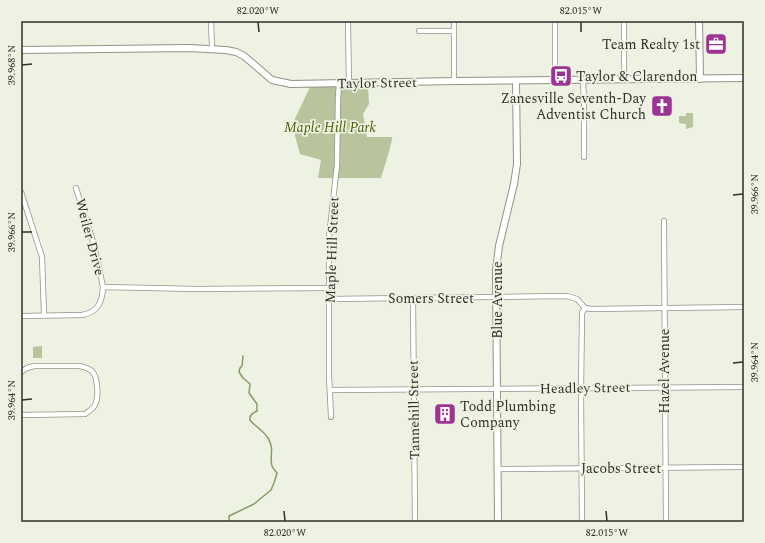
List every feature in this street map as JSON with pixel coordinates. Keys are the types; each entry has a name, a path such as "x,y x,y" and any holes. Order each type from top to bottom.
{"street":[{"path":"211,21 212,49"},
{"path":"348,21 349,84"},
{"path":"454,21 454,81"},
{"path":"555,21 555,80"},
{"path":"624,21 624,79"},
{"path":"699,21 700,79"},
{"path":"419,31 454,31"},
{"name":"Taylor Street","path":"21,50 212,49 236,52 251,62 267,77 278,82 291,84 744,78"},
{"path":"582,80 584,103 584,157"},
{"name":"Blue Avenue","path":"498,522 496,270 499,246 514,184 517,164 516,81"},
{"name":"Maple Hill Street","path":"331,417 329,237 337,165 339,84"},
{"name":"Weiler Drive","path":"76,188 94,245 103,287"},
{"path":"21,192 42,257 44,315"},
{"name":"Hazel Avenue","path":"664,221 666,522"},
{"path":"21,316 82,315 93,312 100,302 103,287 197,289 329,288"},
{"name":"Somers Street","path":"329,299 567,296 577,299 585,308"},
{"name":"Tannehill Street","path":"413,298 415,522"},
{"path":"582,522 582,313 585,308 744,307"},
{"path":"21,372 34,366 86,367 94,374 96,380 97,398 93,408 85,414 21,415"},
{"name":"Headley Street","path":"331,390 744,387"},
{"name":"Jacobs Street","path":"498,469 744,468"}],"green space":[{"name":"Maple Hill Park","path":"368,86 369,104 363,114 367,137 392,137 381,178 318,178 321,160 300,154 292,125 310,87"},
{"path":"686,113 693,113 693,127 686,129 686,124 679,123 679,116 686,116"},
{"path":"42,346 42,358 33,358 33,347"}],"waterway":[{"path":"230,522 229,516 254,504 271,490 277,473 272,466 272,449 268,438 250,420 251,415 257,411 257,404 249,393 250,384 239,372 242,366 243,356"}],"place":[{"name":"Team Realty 1st","path":"716,44"},
{"name":"Taylor & Clarendon","path":"561,76"},
{"name":"Zanesville Seventh-Day Adventist Church","path":"662,106"},
{"name":"Todd Plumbing Company","path":"445,414"}]}
